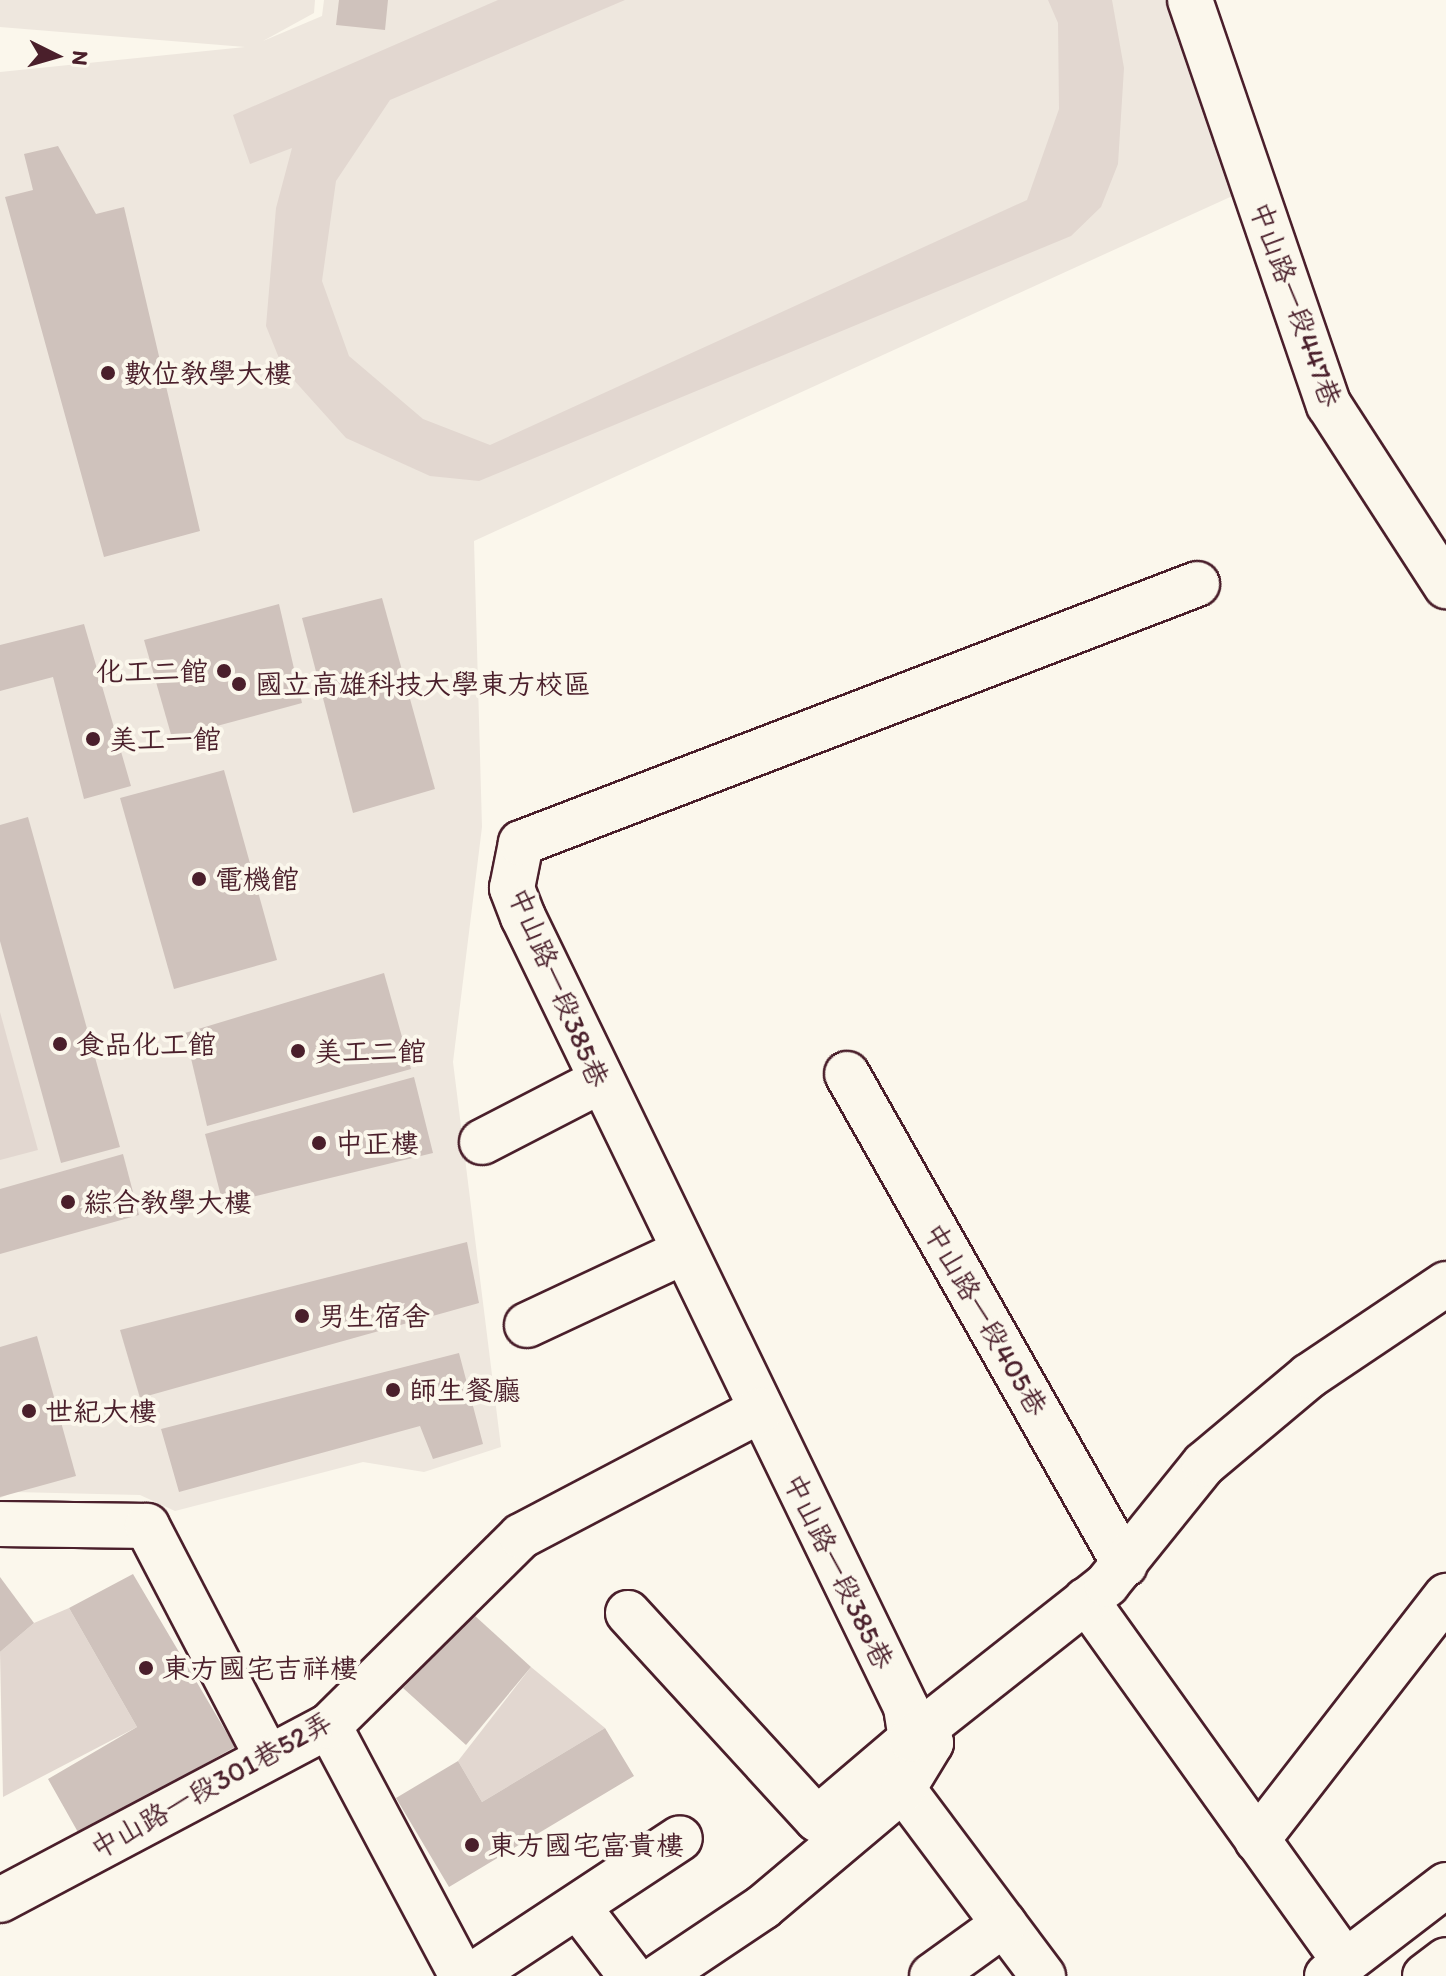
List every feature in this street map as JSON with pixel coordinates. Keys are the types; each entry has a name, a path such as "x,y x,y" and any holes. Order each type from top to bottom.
{"street":[{"name":"中山路一段447巷","path":"1190,0 1329,405 1446,586"},
{"name":"中山路一段385巷","path":"903,1789 931,1743 911,1739 906,1707 598,1082 512,888 521,843 1197,584"},
{"name":"中山路一段405巷","path":"847,1074 1125,1565"},
{"path":"482,1142 598,1082"},
{"path":"527,1325 683,1252"},
{"path":"628,1613 817,1819 1125,1565 1204,1464 1309,1376 1446,1284"},
{"name":"中山路一段301巷52弄","path":"0,1900 266,1755 329,1726 521,1536 761,1410"},
{"path":"0,1524 147,1526 266,1755"},
{"path":"1257,1840 1446,1596"},
{"path":"1086,1600 1257,1840 1336,1969 1446,1885"},
{"path":"329,1726 462,1976"},
{"path":"660,1976 763,1907 903,1789 1043,1976"},
{"path":"471,1976 579,1908 680,1838"},
{"path":"579,1908 631,1976"},
{"path":"932,1976 1004,1924"},
{"path":"1425,1976 1446,1960"}],"shaded area":[{"name":"國立高雄科技大學東方校區","path":"0,0 315,0 314,13 263,41 322,16 324,0 1184,0 1239,193 474,541 482,827 453,1062 501,1447 424,1472 363,1462 175,1511 140,1495 14,1492 0,1498 0,72 245,47 0,27"},
{"path":"498,0 625,0 390,100 336,181 322,281 349,356 423,419 490,445 1027,200 1059,109 1058,23 1048,0 1112,0 1124,68 1118,164 1101,207 1071,236 479,481 430,476 346,438 283,368 266,326 276,208 292,148 250,164 233,115"},
{"path":"0,1012 38,1150 0,1160"},
{"path":"69,1608 137,1727 3,1797 0,1652 34,1623"},
{"path":"531,1667 605,1728 482,1802 458,1761"}],"building":[{"path":"339,0 388,0 385,30 336,25"},
{"name":"數位教學大樓","path":"58,146 96,214 124,207 200,531 104,557 5,197 33,190 24,154"},
{"path":"382,598 435,789 353,813 302,618"},
{"name":"化工二館","path":"279,604 302,703 172,738 144,640"},
{"name":"美工一館","path":"84,624 131,786 84,799 53,677 0,691 0,645"},
{"name":"電機館","path":"224,770 277,960 174,989 120,798"},
{"name":"食品化工館","path":"28,817 120,1147 61,1163 0,941 0,825"},
{"name":"美工二館","path":"384,973 411,1069 207,1126 185,1033"},
{"name":"中正樓","path":"414,1077 433,1153 223,1204 205,1134"},
{"name":"綜合教學大樓","path":"123,1154 139,1215 0,1254 0,1189"},
{"name":"男生宿舍","path":"467,1242 479,1303 140,1398 120,1330"},
{"name":"世紀大樓","path":"37,1336 76,1476 0,1497 0,1347"},
{"name":"師生餐廳","path":"459,1353 483,1444 433,1459 420,1426 179,1492 161,1429"},
{"name":"東方國宅吉祥樓","path":"133,1574 235,1747 79,1834 48,1779 137,1727 69,1608"},
{"path":"0,1577 34,1623 0,1652"},
{"path":"474,1615 531,1667 466,1745 403,1688"},
{"name":"東方國宅富貴樓","path":"605,1728 634,1776 449,1887 396,1798 458,1761 482,1802"}],"place":[{"name":"數位教學大樓","path":"108,373"},
{"name":"化工二館","path":"224,671"},
{"name":"國立高雄科技大學東方校區","path":"239,684"},
{"name":"美工一館","path":"93,739"},
{"name":"電機館","path":"199,879"},
{"name":"食品化工館","path":"60,1044"},
{"name":"美工二館","path":"298,1051"},
{"name":"中正樓","path":"319,1143"},
{"name":"綜合教學大樓","path":"68,1202"},
{"name":"男生宿舍","path":"302,1316"},
{"name":"師生餐廳","path":"393,1390"},
{"name":"世紀大樓","path":"29,1411"},
{"name":"東方國宅吉祥樓","path":"146,1668"},
{"name":"東方國宅富貴樓","path":"472,1845"}]}
